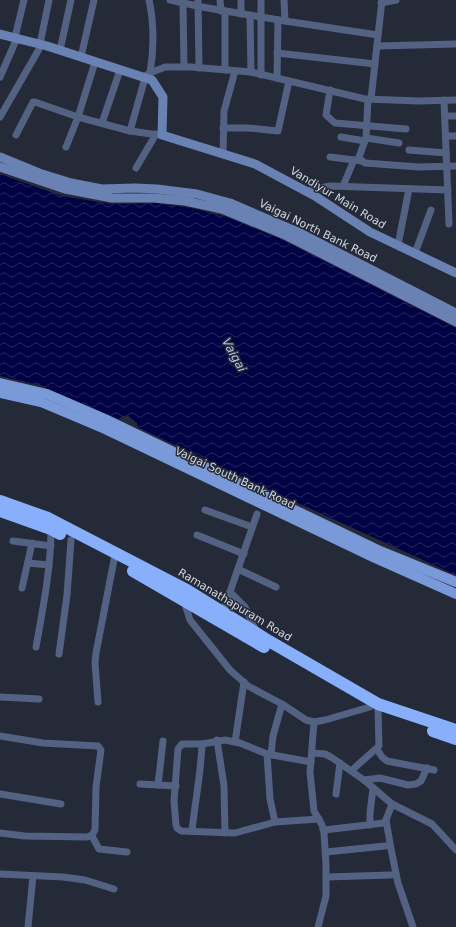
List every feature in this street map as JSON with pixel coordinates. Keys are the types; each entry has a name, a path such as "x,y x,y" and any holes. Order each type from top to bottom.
{"highway":[{"name":"Ramanathapuram Road","path":"0,501 48,518 185,595 374,709 456,739"},
{"name":"Ramanathapuram Road","path":"0,511 51,529 71,540 223,612 257,634 378,704 456,730"}],"main road":[{"name":"Vaigai South Bank Road","path":"0,383 47,394 112,423 380,551 456,582"},
{"name":"Vaigai South Bank Road","path":"0,393 41,402 105,429 374,558 456,594"}],"street":[{"path":"0,77 16,38 24,0"},
{"path":"1,114 41,44 49,0"},
{"path":"60,50 71,0"},
{"path":"81,57 94,0"},
{"path":"130,130 146,76 152,62 151,10 149,0"},
{"path":"220,0 223,11 225,70"},
{"path":"241,0 241,14"},
{"path":"261,0 261,75"},
{"path":"284,0 285,21"},
{"path":"362,161 360,157 366,139 368,126 382,2 396,0"},
{"path":"184,67 177,1 198,3 223,11 250,16 378,35"},
{"path":"198,3 199,68"},
{"path":"250,16 251,72"},
{"path":"277,78 278,20"},
{"path":"0,34 41,44 120,70 146,76 152,80 163,97 159,135 136,168"},
{"path":"377,46 456,44"},
{"path":"277,54 375,64"},
{"path":"66,147 78,117 95,62"},
{"path":"146,76 165,67 251,72 370,99 419,101 456,100"},
{"path":"102,123 120,70"},
{"path":"223,154 224,111 235,71"},
{"path":"223,128 248,128 278,131 289,81"},
{"path":"330,90 326,114 335,123 406,129"},
{"path":"444,100 448,190 452,204 449,224"},
{"path":"16,135 33,102 37,102 78,117 130,130 159,135"},
{"path":"445,116 456,116"},
{"name":"Vandiyur Main Road","path":"159,135 255,164 307,191 370,232 456,273"},
{"path":"446,136 456,136"},
{"path":"341,137 399,143"},
{"path":"409,150 446,153"},
{"name":"Vaigai North Bank Road","path":"0,157 39,173 71,183 102,189 157,189 197,194 230,203 300,233 456,313"},
{"path":"330,157 362,161 365,163 419,167 456,166"},
{"path":"343,186 354,160"},
{"name":"Vaigai North Bank Road","path":"0,168 65,189 112,198 154,198 185,201 222,209 285,235 456,322"},
{"path":"307,191 330,186 448,190"},
{"path":"398,245 409,189"},
{"path":"415,253 432,210"},
{"path":"205,510 252,527"},
{"path":"223,612 257,514"},
{"path":"36,647 49,565 51,529"},
{"path":"197,535 244,554"},
{"path":"59,654 68,587 71,540"},
{"path":"13,541 51,546"},
{"path":"22,588 32,543"},
{"path":"98,702 96,658 114,560"},
{"path":"28,563 49,565"},
{"path":"238,569 276,587"},
{"path":"230,592 245,607 257,634"},
{"path":"185,595 190,620 230,670 244,682 306,720 314,722 374,709 380,743 377,749 351,771"},
{"path":"235,742 244,682"},
{"path":"0,697 39,699"},
{"path":"275,822 270,799 269,754 282,704"},
{"path":"314,722 310,772 315,814 324,830 326,852 326,896 318,927"},
{"path":"0,736 43,743 99,747 100,754 96,787 95,830 92,836"},
{"path":"217,740 224,786 225,833"},
{"path":"311,762 269,754 225,740 217,740 202,744 184,743 179,746 174,802 177,828 181,832 241,832 275,822 319,819"},
{"path":"158,785 163,741"},
{"path":"192,831 201,764 202,744"},
{"path":"364,780 380,778 408,784 416,784 421,781 430,769 388,761 382,757 377,749"},
{"path":"312,753 324,754 340,763 364,780 392,804 432,824 456,850"},
{"path":"336,794 340,763"},
{"path":"140,784 176,786"},
{"path":"370,825 373,788"},
{"path":"0,794 61,804"},
{"path":"392,804 386,820 398,883 413,927"},
{"path":"324,830 381,824 386,820"},
{"path":"0,833 25,836 92,836"},
{"path":"92,836 99,849 127,852"},
{"path":"326,852 384,846"},
{"path":"0,874 63,876 85,880 114,889"},
{"path":"326,877 391,875"},
{"path":"28,927 33,876"}],"water":[{"name":"Vaigai","path":"0,174 62,196 111,204 156,203 192,208 227,217 279,238 456,328 456,575 289,499 137,427 137,423 127,415 118,419 39,385 0,376"}]}
